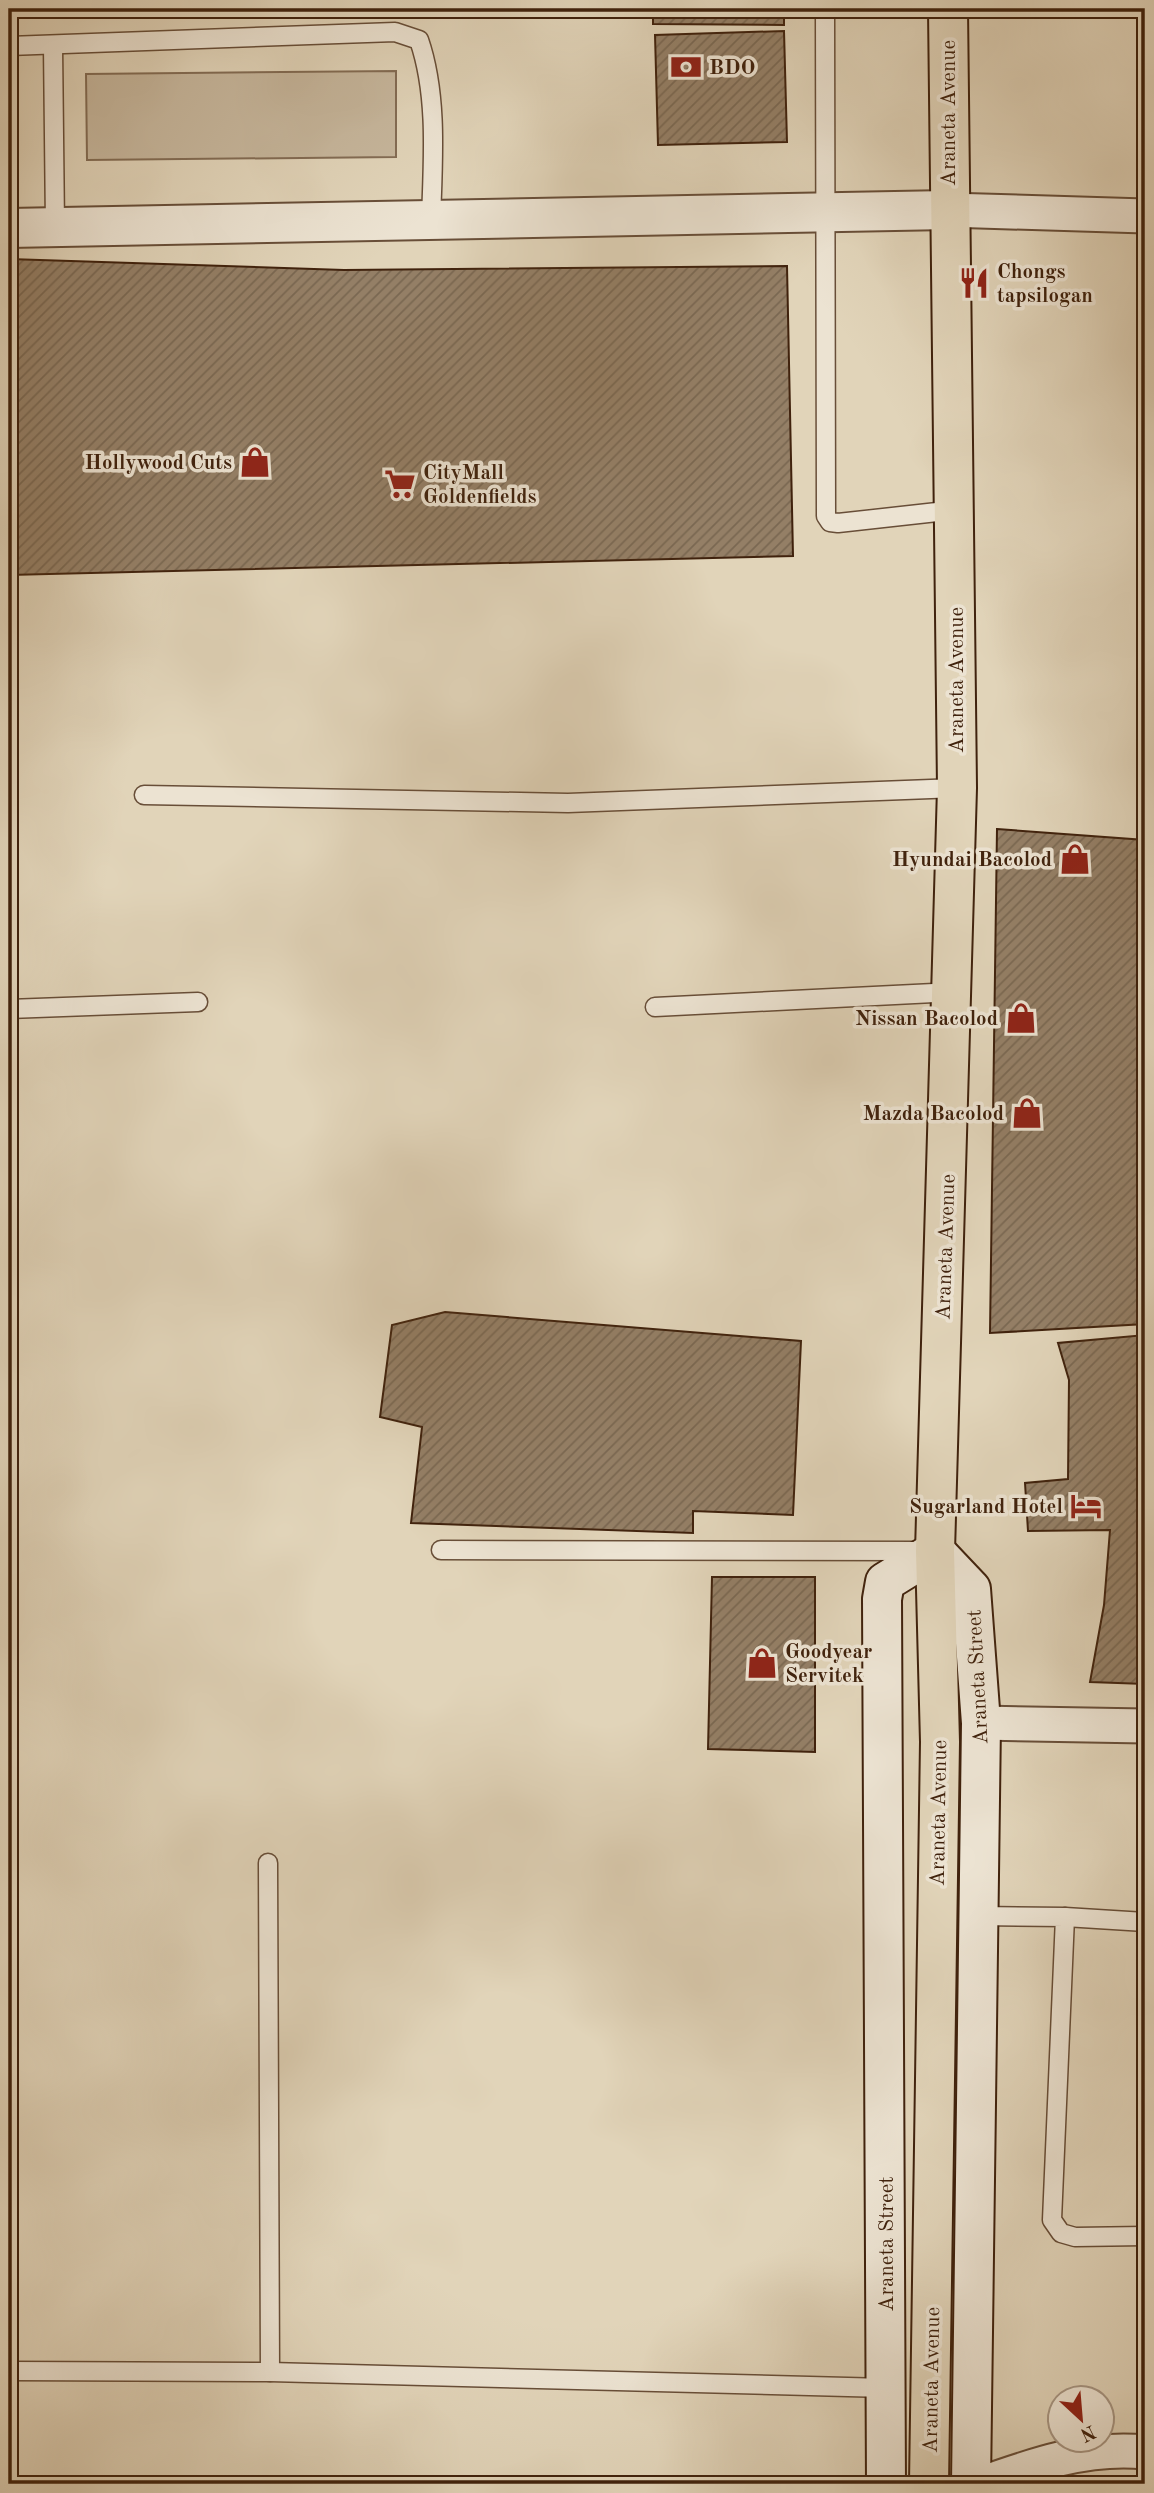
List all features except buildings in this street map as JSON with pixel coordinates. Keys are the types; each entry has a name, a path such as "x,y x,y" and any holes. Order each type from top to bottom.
{"main road":[{"name":"Araneta Avenue","path":"929,2484 940,1742 935,1552 954,992 957,788 955,510 948,210 948,9"},
{"path":"9,228 948,210"},
{"name":"Araneta Street","path":"886,2484 882,1600 885,1582 935,1552 971,1588 981,1723 971,2484"}],"street":[{"path":"948,210 1145,216"},
{"path":"981,1723 1145,1726"},
{"path":"980,2484 1072,2455 1126,2450 1145,2452"}],"lane":[{"path":"825,9 826,516 830,522 838,523 955,510"},
{"path":"9,46 395,32 419,40 428,68 433,175 431,219"},
{"path":"53,46 55,227"},
{"path":"144,795 568,803 957,788"},
{"path":"654,1007 954,992"},
{"path":"9,1009 198,1002"},
{"path":"441,1550 935,1552"},
{"path":"268,1863 270,2372"},
{"path":"978,1916 1065,1917 1145,1922"},
{"path":"1065,1917 1052,2220 1061,2233 1075,2237 1145,2236"},
{"path":"9,2371 270,2372 886,2388"}],"shaded area":[{"path":"396,71 396,157 87,160 86,74"}],"place":[{"name":"BDO","path":"686,67"},
{"name":"Chongs tapsilogan","path":"974,283"},
{"name":"Hollywood Cuts","path":"255,462"},
{"name":"CityMall Goldenfields","path":"400,484"},
{"name":"Hyundai Bacolod","path":"1075,859"},
{"name":"Nissan Bacolod","path":"1021,1018"},
{"name":"Mazda Bacolod","path":"1027,1113"},
{"name":"Sugarland Hotel","path":"1086,1506"},
{"name":"Goodyear Servitek","path":"762,1663"}]}
